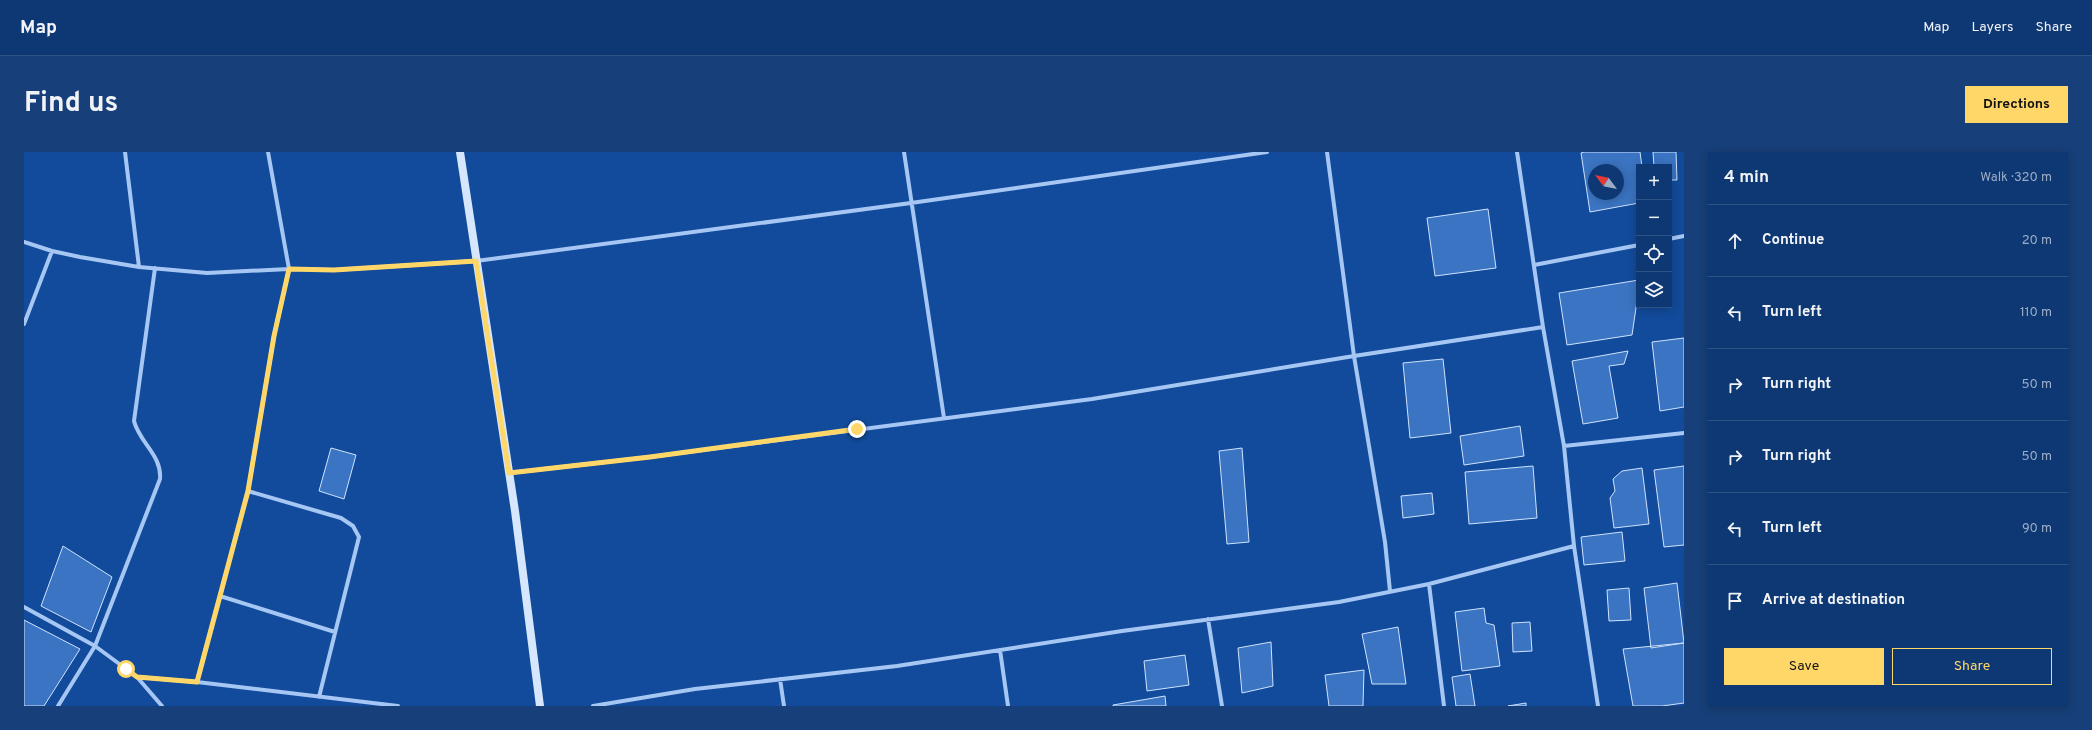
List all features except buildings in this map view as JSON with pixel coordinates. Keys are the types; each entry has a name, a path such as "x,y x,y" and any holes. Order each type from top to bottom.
{"street":[{"path":"124,152 139,267"},
{"path":"197,682 248,491 274,336 289,269 268,152"},
{"path":"460,152 509,473 540,706"},
{"path":"904,152 944,418"},
{"path":"24,242 52,251 139,267 207,273 289,269 334,270 476,261 911,203 1267,152"},
{"path":"1327,152 1354,356 1385,542 1390,591"},
{"path":"1517,152 1543,327 1564,446 1574,546 1598,706"},
{"path":"1672,238 1684,236"},
{"path":"1534,265 1636,246"},
{"path":"24,324 52,251"},
{"path":"58,706 95,646 160,479 161,471 158,462 145,439 136,431 134,421 155,268"},
{"path":"509,473 650,457 1092,399 1543,327"},
{"path":"1564,446 1684,433"},
{"path":"248,491 341,518 353,526 359,537 319,697"},
{"path":"593,706 695,689 897,666 1208,619 1339,602 1429,584 1507,565 1574,546"},
{"path":"1429,584 1444,706"},
{"path":"220,596 335,632"},
{"path":"24,606 95,646 137,677 162,706"},
{"path":"1208,619 1222,706"},
{"path":"1000,650 1008,706"},
{"path":"137,677 197,682 398,706"},
{"path":"780,679 784,706"}],"route":[{"path":"126,669 137,677 197,682 248,491 274,336 289,269 334,270 476,261 509,473 650,457 857,429"}]}
